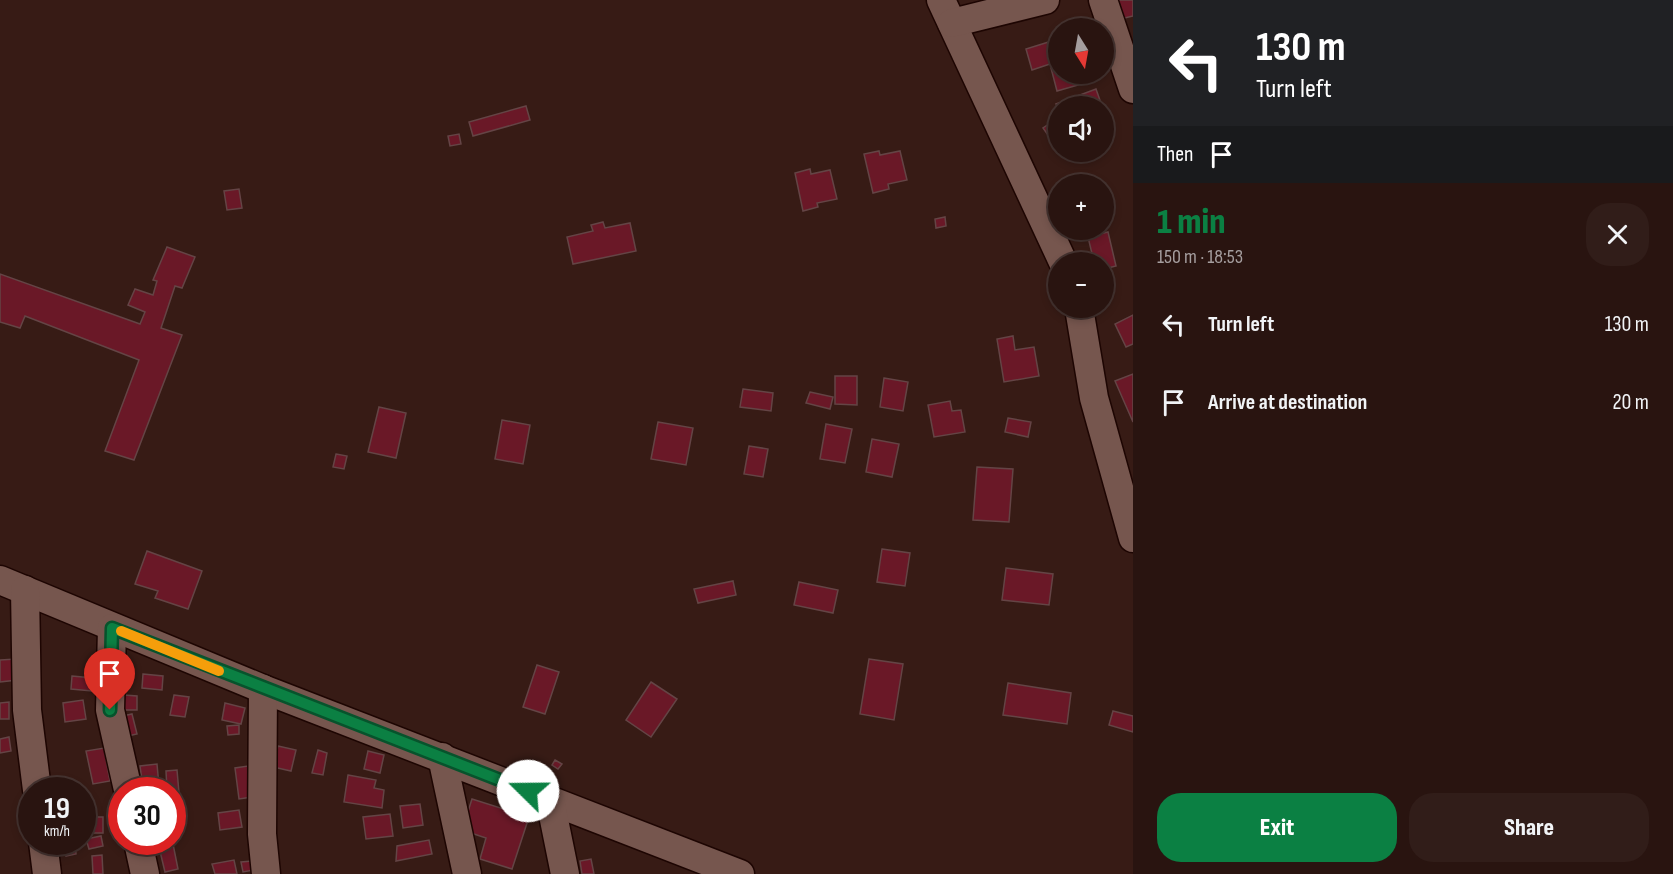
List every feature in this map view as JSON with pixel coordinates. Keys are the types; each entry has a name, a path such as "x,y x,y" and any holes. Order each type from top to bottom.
{"street":[{"path":"1045,0 947,12 1058,252"},
{"path":"1103,0 1133,90"},
{"path":"1081,318 1094,398 1133,538"},
{"path":"12,585 262,688 740,874"},
{"path":"12,585 35,777"},
{"path":"112,628 110,710 125,777"},
{"path":"262,688 262,834 266,874"},
{"path":"442,757 467,874"},
{"path":"550,800 565,874"},
{"path":"45,855 47,874"},
{"path":"141,855 145,874"}],"building":[{"path":"1111,0 1133,0 1133,16 1116,20"},
{"path":"1048,42 1048,65 1032,70 1026,49"},
{"path":"1055,84 1082,84 1057,91"},
{"path":"1096,89 1098,96 1077,96"},
{"path":"526,106 530,120 473,136 469,122"},
{"path":"1048,125 1048,135 1043,128"},
{"path":"459,134 461,144 450,146 448,136"},
{"path":"879,151 880,155 900,151 907,180 888,184 889,189 873,193 864,154"},
{"path":"810,169 811,174 830,170 837,199 817,203 818,207 803,211 795,173"},
{"path":"239,189 242,208 227,210 224,191"},
{"path":"945,217 946,226 936,228 935,219"},
{"path":"603,222 605,228 630,223 636,251 573,264 567,237 593,231 591,225"},
{"path":"1089,240 1110,240 1113,252 1092,252"},
{"path":"167,247 195,257 182,288 175,286 161,328 182,335 134,460 105,451 139,360 25,316 20,328 0,322 0,274 140,324 145,312 128,305 135,289 153,295 157,281 153,280"},
{"path":"1133,315 1133,344 1126,347 1115,324"},
{"path":"1013,336 1015,350 1034,347 1039,376 1004,382 997,339"},
{"path":"1133,374 1133,422 1115,381"},
{"path":"835,376 857,376 857,405 835,404"},
{"path":"884,378 908,382 903,411 880,407"},
{"path":"743,389 773,393 771,411 740,407"},
{"path":"810,392 833,397 830,409 806,403"},
{"path":"950,401 952,411 961,410 965,432 934,437 928,405"},
{"path":"379,407 406,413 396,458 368,452"},
{"path":"1008,418 1031,422 1028,437 1005,432"},
{"path":"502,420 530,425 523,464 495,459"},
{"path":"658,422 693,428 686,465 651,459"},
{"path":"826,424 852,429 845,463 820,459"},
{"path":"872,439 899,444 892,477 866,472"},
{"path":"749,446 768,449 763,477 744,474"},
{"path":"336,454 347,456 344,469 333,467"},
{"path":"977,467 1013,469 1009,522 973,520"},
{"path":"882,549 910,553 905,586 877,582"},
{"path":"147,551 202,571 188,609 155,598 158,591 135,584"},
{"path":"1006,568 1053,574 1049,605 1002,600"},
{"path":"733,581 736,595 698,603 694,589"},
{"path":"799,582 838,590 833,613 794,605"},
{"path":"16,659 17,680 0,682 0,660"},
{"path":"869,659 903,664 894,720 860,714"},
{"path":"537,665 559,672 545,714 523,707"},
{"path":"143,674 163,676 162,690 142,688"},
{"path":"72,676 93,678 92,691 71,689"},
{"path":"651,682 677,699 651,737 626,720"},
{"path":"1008,683 1071,693 1067,724 1003,715"},
{"path":"124,695 137,696 137,710 124,710"},
{"path":"174,695 189,697 185,717 170,715"},
{"path":"83,700 86,719 65,722 63,703"},
{"path":"9,702 9,719 0,719 0,703"},
{"path":"225,703 245,708 241,724 222,720"},
{"path":"1113,711 1133,716 1133,732 1109,725"},
{"path":"132,714 137,734 123,737 118,717"},
{"path":"239,725 239,734 228,735 227,726"},
{"path":"9,737 11,751 0,753 0,739"},
{"path":"278,746 296,750 291,771 273,767"},
{"path":"104,748 108,781 96,783 96,777 92,777 86,751"},
{"path":"318,750 327,753 323,775 312,773"},
{"path":"368,751 384,755 380,773 364,769"},
{"path":"555,760 562,764 558,769 552,765"},
{"path":"157,764 158,777 142,777 140,766"},
{"path":"248,766 252,797 239,799 235,768"},
{"path":"177,770 178,777 166,777 166,771"},
{"path":"348,775 376,780 374,788 384,790 382,808 344,802"},
{"path":"472,799 529,817 512,869 480,859 486,838 462,830"},
{"path":"420,804 423,825 403,828 400,806"},
{"path":"239,810 242,827 220,830 218,813"},
{"path":"390,814 393,836 366,839 363,817"},
{"path":"96,817 103,817 103,833 96,833"},
{"path":"101,836 103,846 96,848 96,837"},
{"path":"429,840 432,854 396,861 397,846"},
{"path":"102,855 103,874 93,874 92,856"},
{"path":"161,855 175,855 178,869 165,872"},
{"path":"591,859 594,874 582,874 580,861"},
{"path":"234,860 237,874 215,874 212,864"},
{"path":"252,861 254,870 243,872 241,862"}],"slow traffic":[{"path":"121,631 219,671"}],"route":[{"path":"110,710 108,684 112,628 528,791"}]}
